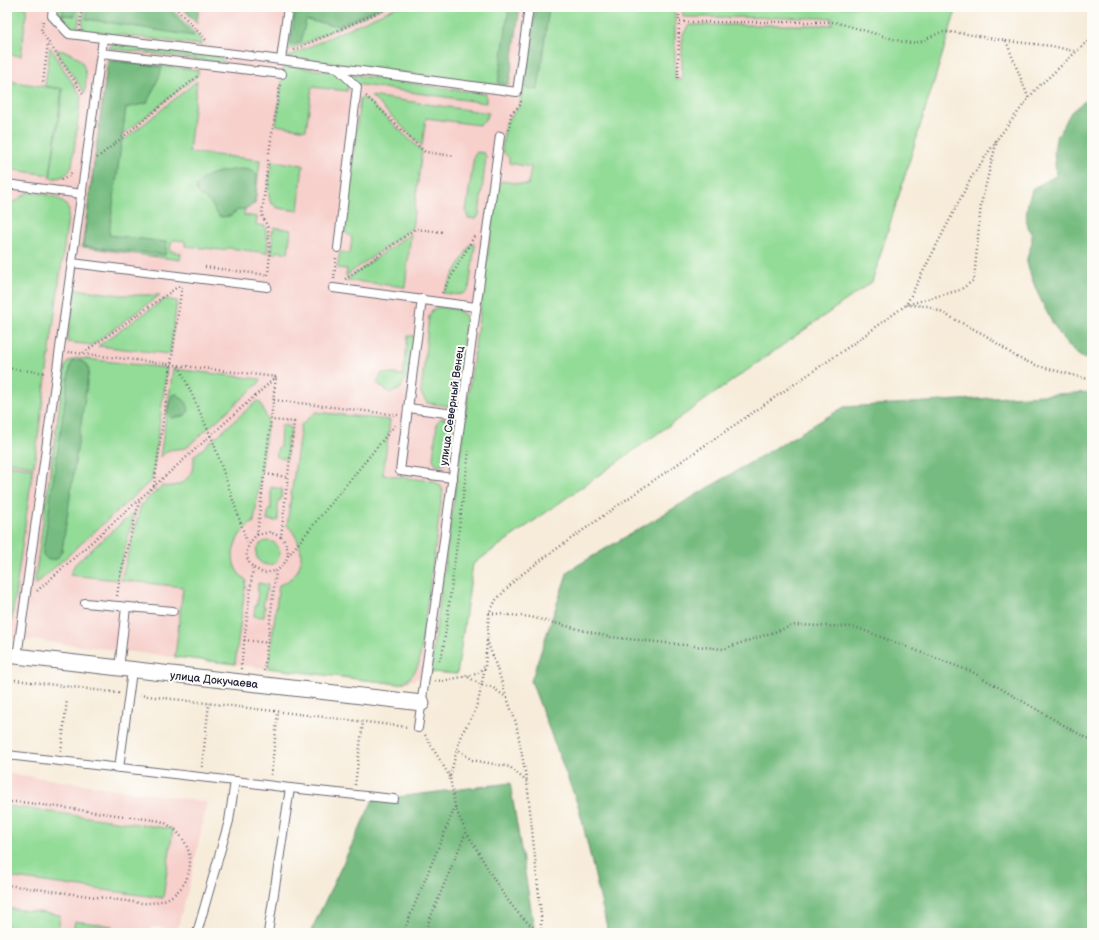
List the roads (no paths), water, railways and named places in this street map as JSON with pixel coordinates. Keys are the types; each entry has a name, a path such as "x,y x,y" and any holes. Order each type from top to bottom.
{"street":[{"name":"улица Докучаева","path":"12,656 422,703"}],"lane":[{"path":"54,7 52,16 69,34 336,67 517,92 529,7"},
{"path":"281,60 288,7"},
{"path":"12,656 25,596 103,39"},
{"path":"101,53 282,74"},
{"path":"336,67 357,87 338,248"},
{"name":"улица Северный Венец","path":"418,728 500,136"},
{"path":"7,184 82,194"},
{"path":"72,263 182,281 267,287"},
{"path":"333,288 476,307"},
{"path":"422,299 400,471 453,478"},
{"path":"408,408 462,415"},
{"path":"85,603 173,612"},
{"path":"120,768 129,694 125,670 126,607"},
{"path":"7,754 201,778 394,799"},
{"path":"197,933 229,821 235,781"},
{"path":"268,933 290,788"}]}
